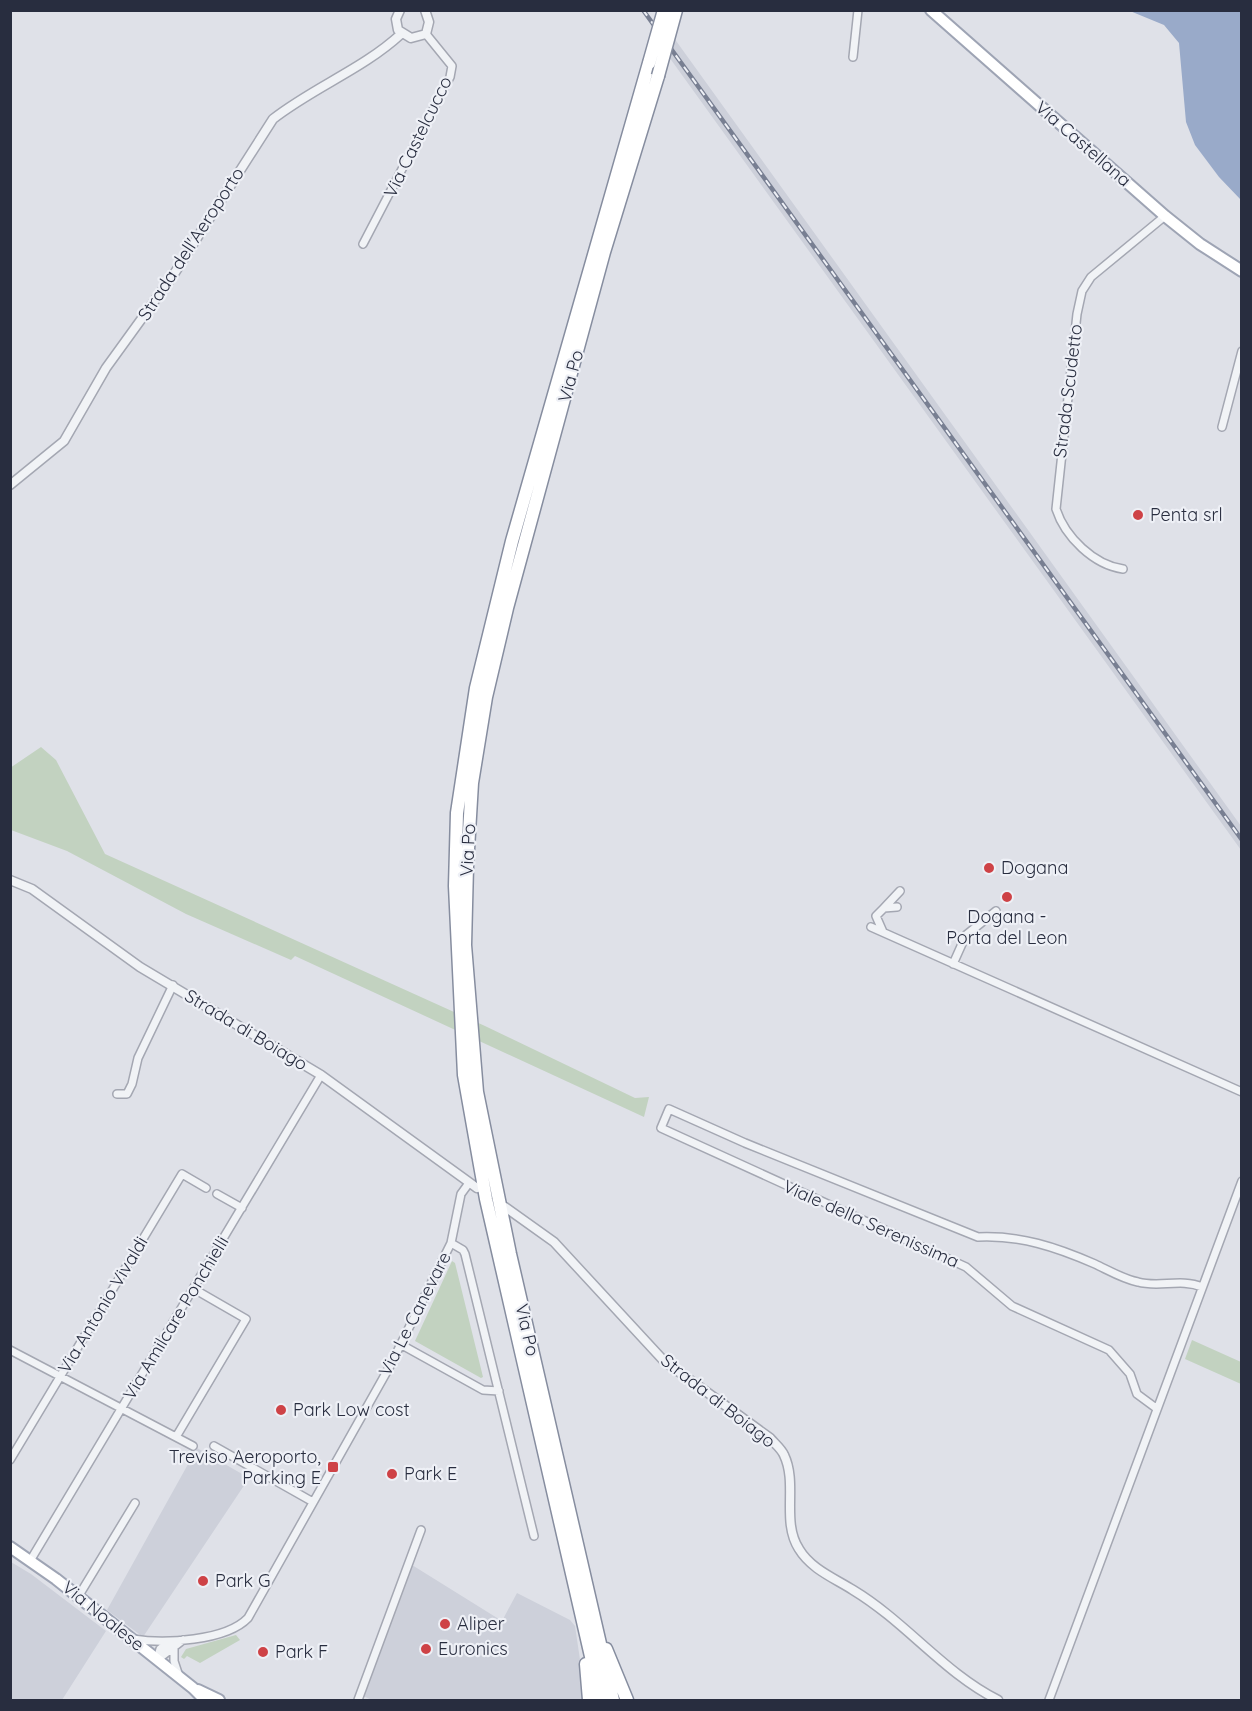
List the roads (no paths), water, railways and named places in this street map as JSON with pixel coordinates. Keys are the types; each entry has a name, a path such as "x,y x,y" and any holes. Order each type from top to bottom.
{"highway":[{"name":"Via Po","path":"613,1701 588,1622 486,1198 464,1075 456,946 457,824 476,688 512,541 664,10"},
{"name":"Via Po","path":"601,1701 588,1622 477,1092 465,945 467,866 472,783 486,697 499,641 604,252 676,10"},
{"path":"588,1622 589,1701"},
{"path":"588,1622 627,1701"}],"main road":[{"name":"Via Castellana","path":"931,10 1165,216 1242,271"},
{"name":"Via Noalese","path":"10,1547 78,1597 193,1688 219,1701"},
{"name":"Via Noalese","path":"193,1688 204,1701"}],"street":[{"path":"400,10 396,25 401,34 411,38 426,34 429,22 425,10"},
{"path":"852,57 858,10"},
{"name":"Strada dell'Aeroporto","path":"10,485 64,441 106,368 174,274 273,118 294,102 368,61 401,34"},
{"name":"Via Castelcucco","path":"363,244 450,77 452,66 426,34"},
{"name":"Strada Scudetto","path":"1123,569 1111,568 1092,557 1067,531 1056,509 1077,314 1082,291 1091,277 1165,216"},
{"path":"1222,427 1242,351"},
{"name":"Strada di Boiago","path":"10,880 32,889 140,967 321,1075 477,1188"},
{"path":"883,933 876,916 900,891"},
{"path":"884,908 897,907"},
{"path":"953,964 966,935 996,911"},
{"path":"871,927 1242,1092"},
{"path":"117,1094 127,1094 132,1084 138,1058 173,985"},
{"name":"Via Amilcare Ponchielli","path":"30,1561 321,1075"},
{"name":"Viale della Serenissima","path":"1156,1408 1137,1394 1130,1374 1109,1350 1012,1306 966,1267 660,1128 669,1109 745,1143 978,1237 1001,1236 1060,1249 1136,1282 1153,1285 1191,1282 1202,1287"},
{"name":"Via Antonio Vivaldi","path":"10,1460 182,1174 206,1188"},
{"path":"1049,1701 1242,1181"},
{"name":"Via Le Canevare","path":"130,1639 173,1645 185,1639 232,1631 248,1618 400,1344 451,1243 461,1194 469,1183"},
{"path":"217,1194 242,1208"},
{"name":"Strada di Boiago","path":"505,1207 558,1246 664,1361 770,1438 784,1453 789,1467 790,1518 795,1540 804,1556 820,1570 877,1605 904,1626 964,1681 998,1701"},
{"path":"451,1243 463,1250 465,1254 534,1536"},
{"path":"176,1437 246,1319 194,1289"},
{"path":"400,1344 483,1390 499,1392"},
{"path":"10,1350 193,1446"},
{"path":"214,1446 313,1502"},
{"path":"78,1597 135,1503"},
{"path":"358,1701 421,1530"},
{"path":"157,1660 161,1647 173,1645 174,1661 180,1678"}],"water":[{"path":"1130,11 1241,11 1241,200 1219,177 1195,145 1186,122 1179,43 1164,25"}],"railway":[{"path":"643,10 1242,840"}],"place":[{"name":"Penta srl","path":"1138,515"},
{"name":"Dogana","path":"989,868"},
{"name":"Dogana - Porta del Leon","path":"1007,897"},
{"name":"Park Low cost","path":"281,1410"},
{"name":"Treviso Aeroporto, Parking E","path":"333,1467"},
{"name":"Park E","path":"392,1474"},
{"name":"Park G","path":"203,1581"},
{"name":"Aliper","path":"445,1624"},
{"name":"Euronics","path":"426,1649"},
{"name":"Park F","path":"263,1652"}]}
